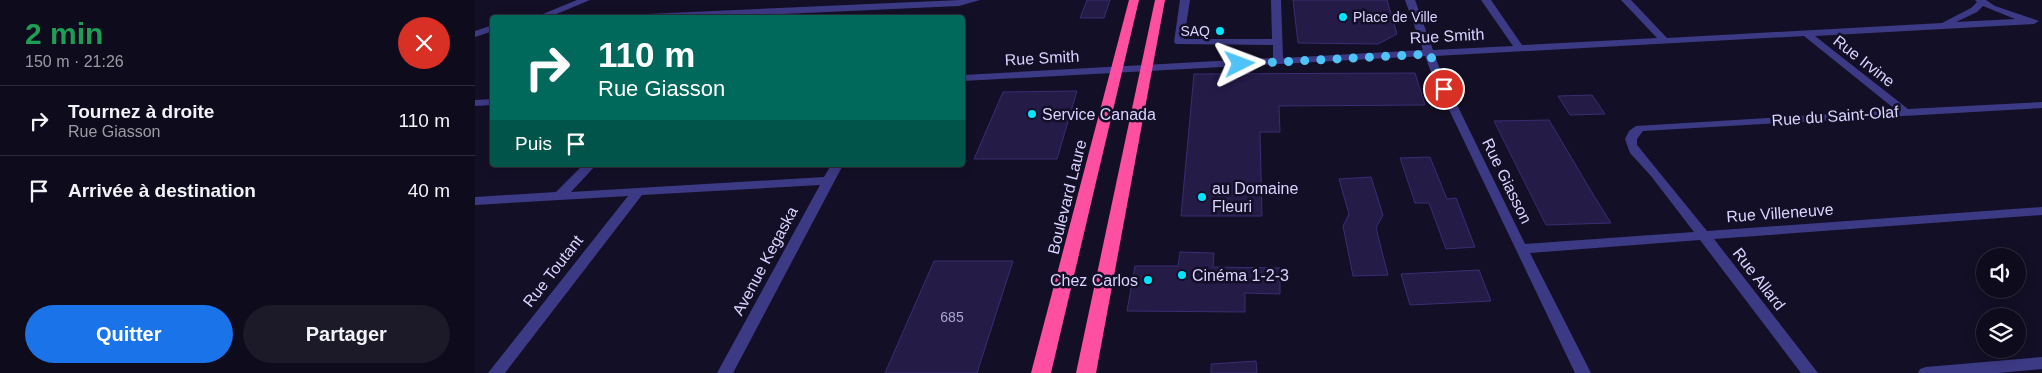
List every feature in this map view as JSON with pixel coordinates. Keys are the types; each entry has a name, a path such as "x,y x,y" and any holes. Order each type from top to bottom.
{"highway":[{"name":"Boulevard Laure","path":"1041,373 1134,0"},
{"path":"1086,373 1159,0"}],"street":[{"path":"545,15 585,0"},
{"path":"690,15 930,4 975,0"},
{"path":"1185,0 1179,42 1277,42"},
{"path":"1276,0 1278,62"},
{"name":"Rue Giasson","path":"1410,0 1436,72 1583,373"},
{"path":"1487,0 1520,49"},
{"path":"1626,0 1665,41"},
{"path":"1981,1 2004,13 2038,22"},
{"name":"Rue Smith","path":"1933,27 1962,16 1981,1"},
{"name":"Rue Smith","path":"965,78 2038,22"},
{"path":"475,24 484,30"},
{"name":"Rue Irvine","path":"1806,34 1904,111"},
{"path":"475,103 490,102"},
{"name":"Rue du Saint-Olaf","path":"1631,135 1640,128 1904,111 2042,105"},
{"name":"Rue Allard","path":"1631,135 1629,139 1631,146 1811,373"},
{"path":"561,196 588,167"},
{"name":"Avenue Kegaska","path":"725,373 836,167"},
{"path":"475,201 828,181"},
{"name":"Rue Toutant","path":"496,373 639,192"},
{"name":"Rue Villeneuve","path":"1521,249 2042,211"},
{"path":"1926,373 2042,362"}],"building":[{"path":"1087,0 1110,0 1104,18 1080,18"},
{"name":"Place de Ville","path":"1293,0 1387,0 1397,34 1378,44 1298,43"},
{"path":"1415,73 1425,105 1279,106 1280,132 1260,132 1262,216 1181,216 1194,74"},
{"path":"1077,91 1057,159 974,159 1003,92"},
{"path":"1592,95 1605,114 1570,115 1558,96"},
{"path":"1549,120 1611,223 1546,225 1494,121"},
{"path":"1430,157 1447,199 1456,198 1475,247 1446,249 1429,203 1415,203 1400,158"},
{"path":"1371,177 1383,215 1376,228 1388,275 1353,276 1343,226 1349,214 1339,179"},
{"path":"1180,252 1214,253 1213,267 1280,268 1280,294 1245,293 1245,312 1127,311 1135,266 1178,266"},
{"path":"934,261 1013,261 977,373 885,373"},
{"path":"1479,270 1491,301 1410,305 1401,274"},
{"path":"1256,361 1257,373 1211,373 1211,364"}],"place":[{"name":"Place de Ville","path":"1343,17"},
{"name":"SAQ","path":"1220,31"},
{"name":"Service Canada","path":"1032,114"},
{"name":"au Domaine Fleuri","path":"1202,197"},
{"name":"Cinéma 1-2-3","path":"1182,275"},
{"name":"Chez Carlos","path":"1148,280"}],"route":[{"path":"1240,64 1430,54 1444,89"}]}
